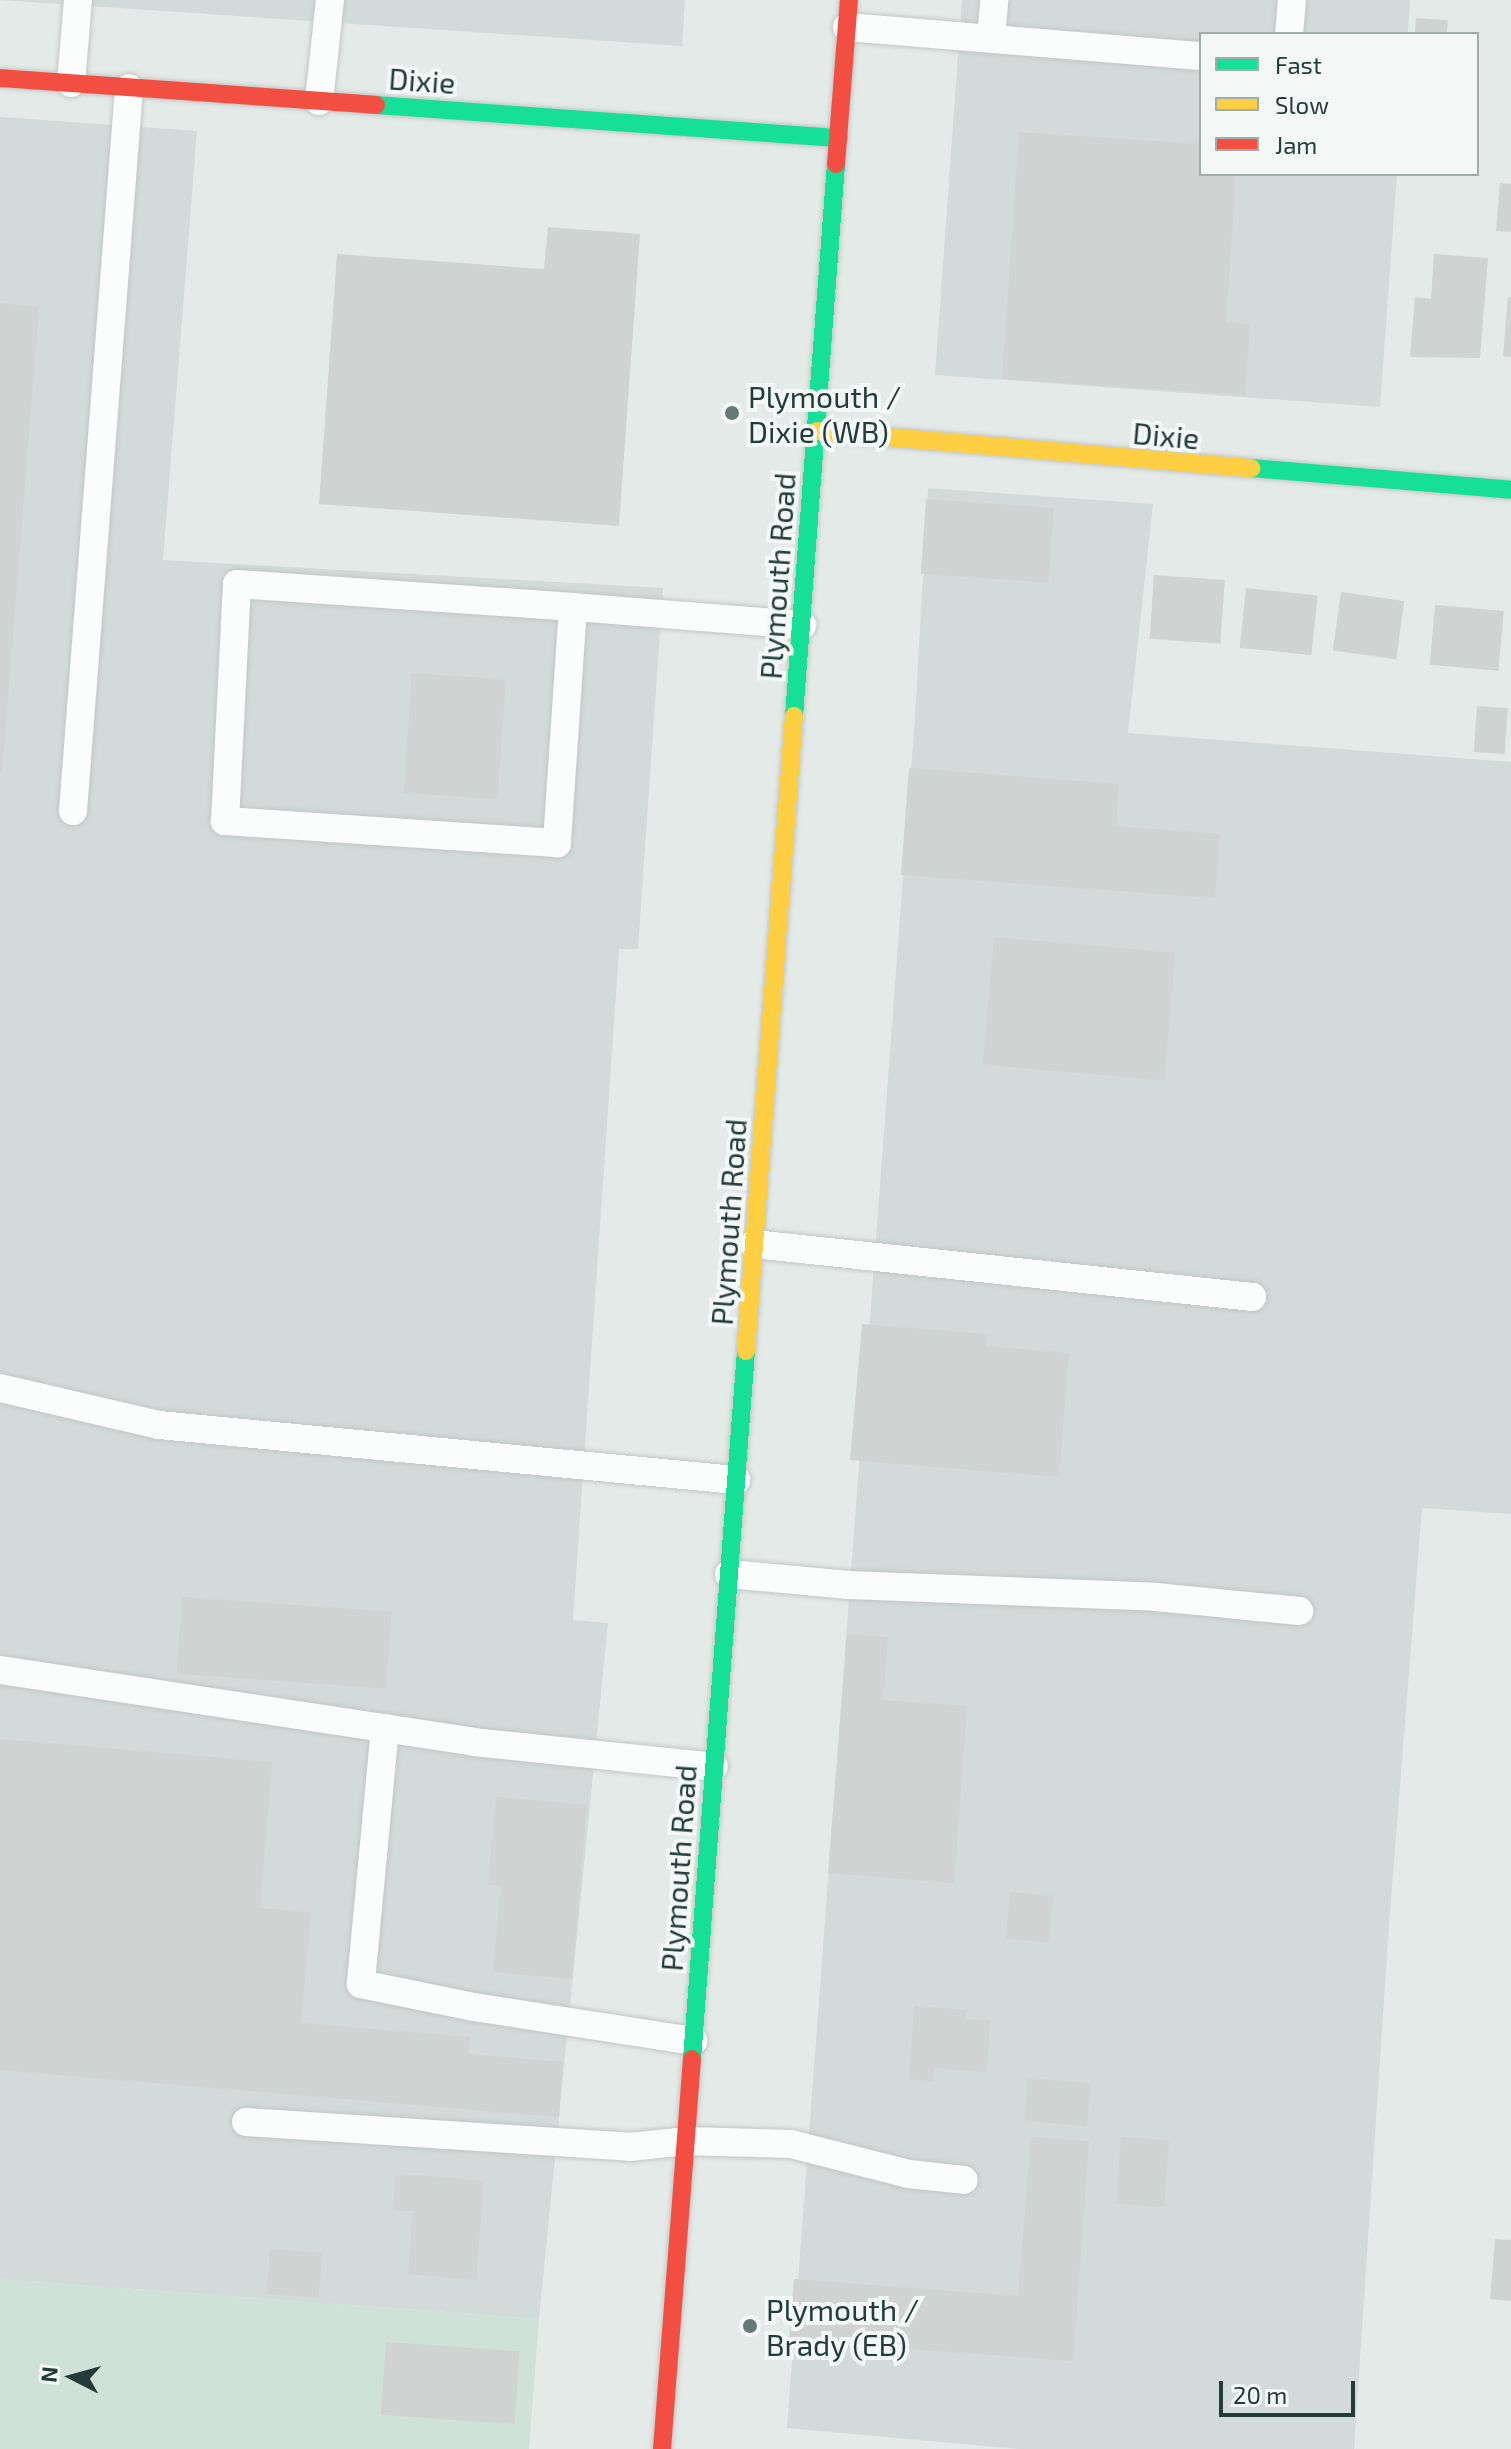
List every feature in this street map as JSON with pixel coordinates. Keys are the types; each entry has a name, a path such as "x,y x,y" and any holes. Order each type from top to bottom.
{"main road":[{"name":"Plymouth Road","path":"662,2449 848,14"},
{"name":"Dixie","path":"0,78 839,138"},
{"name":"Dixie","path":"817,431 1511,490"}],"lane":[{"path":"71,83 78,0"},
{"path":"319,101 330,0"},
{"path":"991,38 994,0"},
{"path":"1289,32 1292,0"},
{"path":"848,14 991,38 1199,56"},
{"path":"73,811 129,88"},
{"path":"573,607 557,843 225,821 237,584 573,607 802,625"},
{"path":"754,1244 1252,1297"},
{"path":"0,1388 159,1425 736,1480"},
{"path":"729,1574 849,1585 1156,1597 1299,1611"},
{"path":"0,1670 474,1742 714,1767"},
{"path":"385,1728 361,1984 474,2007 693,2041"},
{"path":"246,2122 630,2147 685,2141 791,2144 909,2174 964,2180"}],"shaded area":[{"path":"0,0 685,0 682,46"},
{"path":"962,0 1410,0 1408,32 1199,32 1199,176 1397,176 1380,407 935,375"},
{"path":"0,117 197,131 163,560 663,588 638,949 619,949 573,1620 608,1623 539,2319 0,2279"},
{"path":"928,488 1153,504 1128,733 1511,762 1511,1514 1422,1508 1389,1925 1354,2449 1018,2449 787,2428 915,717"}],"green space":[{"path":"0,2279 539,2319 529,2449 0,2449"}],"building":[{"path":"1416,18 1448,20 1447,32 1415,32"},
{"path":"1019,132 1199,144 1199,176 1236,176 1226,322 1250,324 1245,395 1002,379"},
{"path":"1500,183 1511,184 1511,232 1496,231"},
{"path":"548,227 640,234 619,526 319,504 337,254 544,269"},
{"path":"1434,254 1488,258 1480,358 1410,357 1415,297 1431,299"},
{"path":"1508,297 1511,297 1511,357 1503,356"},
{"path":"0,303 39,307 2,773 0,773"},
{"path":"926,499 1054,508 1048,583 921,574"},
{"path":"1154,575 1225,580 1220,644 1150,639"},
{"path":"1246,588 1318,596 1311,655 1240,648"},
{"path":"1341,592 1404,601 1396,659 1333,650"},
{"path":"1435,605 1504,611 1499,671 1430,665"},
{"path":"412,673 506,680 497,799 404,793"},
{"path":"1477,706 1508,708 1505,754 1474,752"},
{"path":"909,768 1119,784 1116,826 1220,834 1215,898 901,875"},
{"path":"994,937 1175,953 1164,1080 983,1065"},
{"path":"862,1324 987,1334 986,1346 1069,1353 1059,1477 850,1460"},
{"path":"182,1597 391,1612 386,1688 177,1674"},
{"path":"847,1634 888,1637 883,1700 967,1706 954,1883 828,1873"},
{"path":"0,1739 272,1762 260,1908 311,1912 301,2023 470,2037 469,2054 563,2062 559,2117 0,2070"},
{"path":"496,1797 587,1805 572,1979 493,1972 501,1886 488,1885"},
{"path":"1010,1892 1053,1896 1049,1943 1006,1939"},
{"path":"914,2006 966,2010 965,2019 990,2020 987,2072 934,2068 933,2081 909,2079"},
{"path":"1028,2078 1091,2083 1087,2126 1024,2121"},
{"path":"1031,2137 1089,2141 1073,2361 789,2340 794,2279 1018,2296"},
{"path":"1121,2137 1169,2140 1164,2207 1116,2204"},
{"path":"396,2176 484,2181 476,2280 408,2274 413,2211 393,2210"},
{"path":"1495,2239 1511,2240 1511,2301 1490,2299"},
{"path":"270,2249 322,2253 319,2298 267,2294"},
{"path":"386,2342 520,2351 515,2424 381,2415"}],"traffic: fast":[{"path":"376,105 839,138"},
{"path":"794,716 836,164"},
{"path":"1251,468 1511,490"},
{"path":"692,2059 746,1351"}],"traffic: slow":[{"path":"817,431 1251,468"},
{"path":"746,1351 794,716"}],"traffic: jam":[{"path":"836,164 849,0"},
{"path":"0,78 376,105"},
{"path":"662,2449 692,2059"}],"place":[{"name":"Plymouth / Dixie (WB)","path":"732,413"},
{"name":"Plymouth / Brady (EB)","path":"750,2326"}]}
